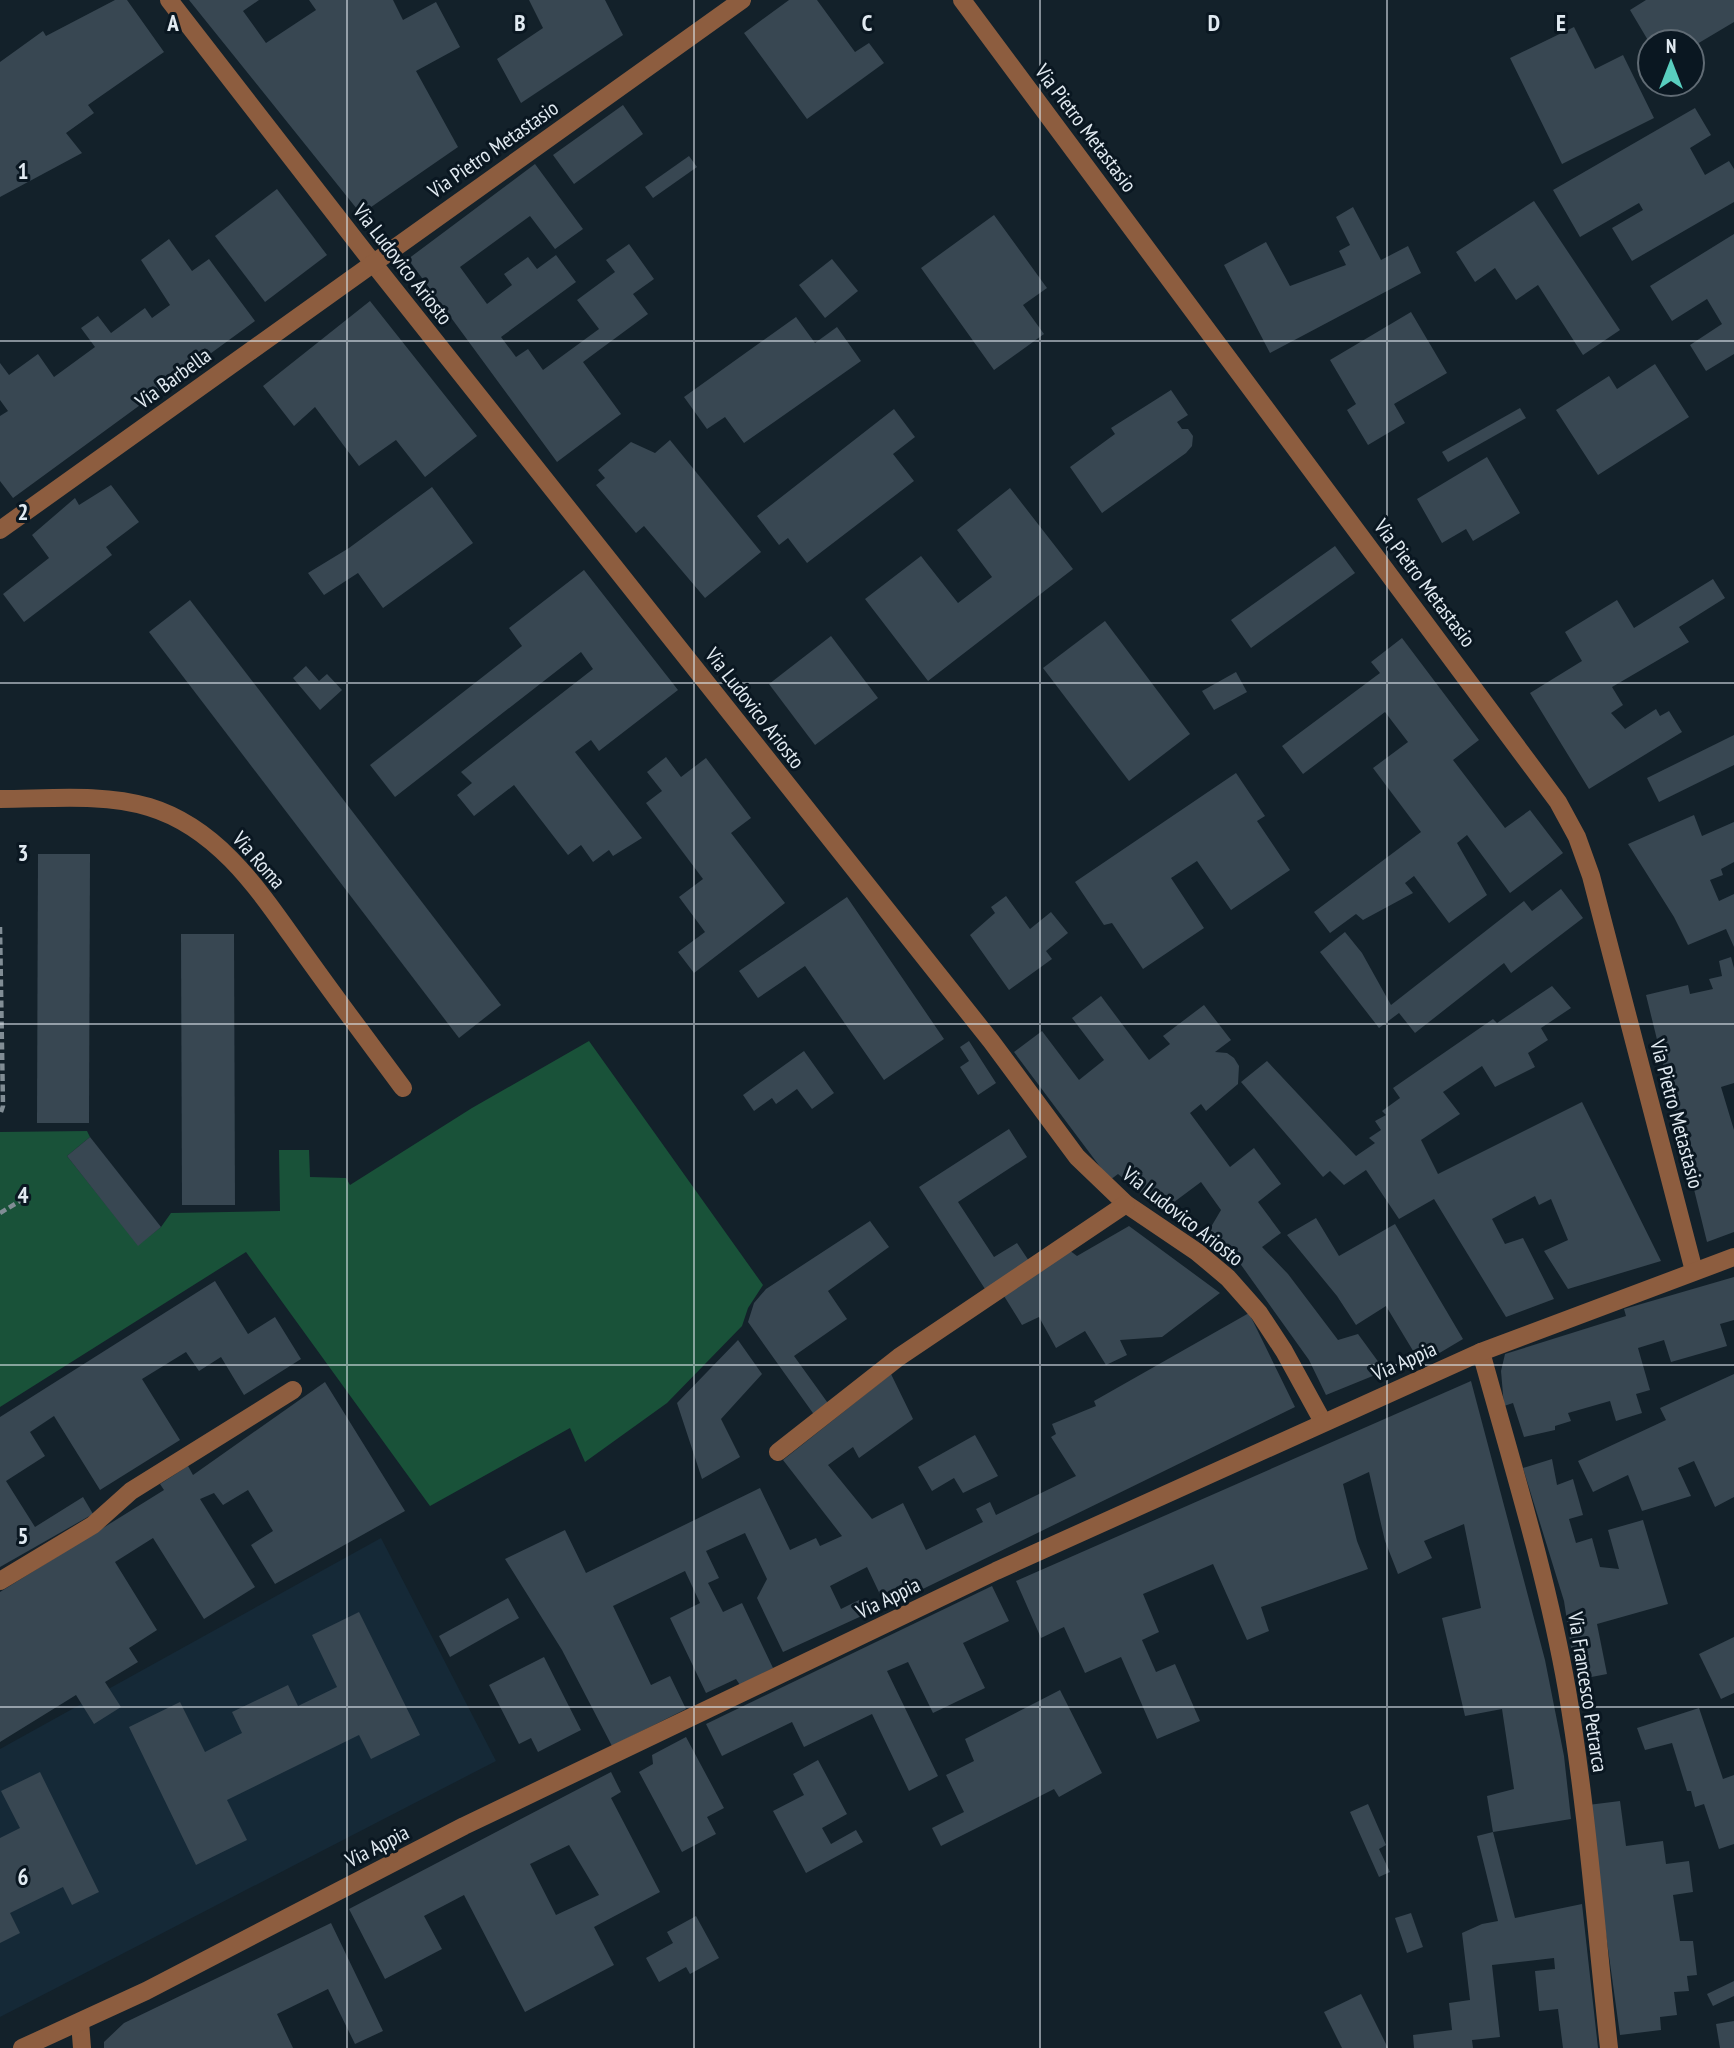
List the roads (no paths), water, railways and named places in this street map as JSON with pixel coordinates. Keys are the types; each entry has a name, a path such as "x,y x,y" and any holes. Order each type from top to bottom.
{"street":[{"name":"Via Ludovico Ariosto","path":"169,0 373,263 991,1041 1077,1157 1126,1204 1197,1252 1228,1278 1284,1351 1323,1422"},
{"name":"Via Pietro Metastasio","path":"373,263 742,0"},
{"name":"Via Pietro Metastasio","path":"962,0 1558,802 1577,837 1591,876 1694,1270"},
{"name":"Via Barbella","path":"0,530 373,263"},
{"name":"Via Roma","path":"0,799 104,800 149,807 189,825 218,846 248,878 402,1088"},
{"path":"778,1452 899,1357 1126,1204"},
{"name":"Via Appia","path":"80,2022 146,1991 476,1821 996,1571 1481,1352 1734,1257"},
{"name":"Via Francesco Petrarca","path":"1481,1352 1551,1608 1567,1692 1609,2048"},
{"path":"0,1581 93,1525 131,1491 293,1390"},
{"path":"22,2048 80,2022 82,2048"}]}
